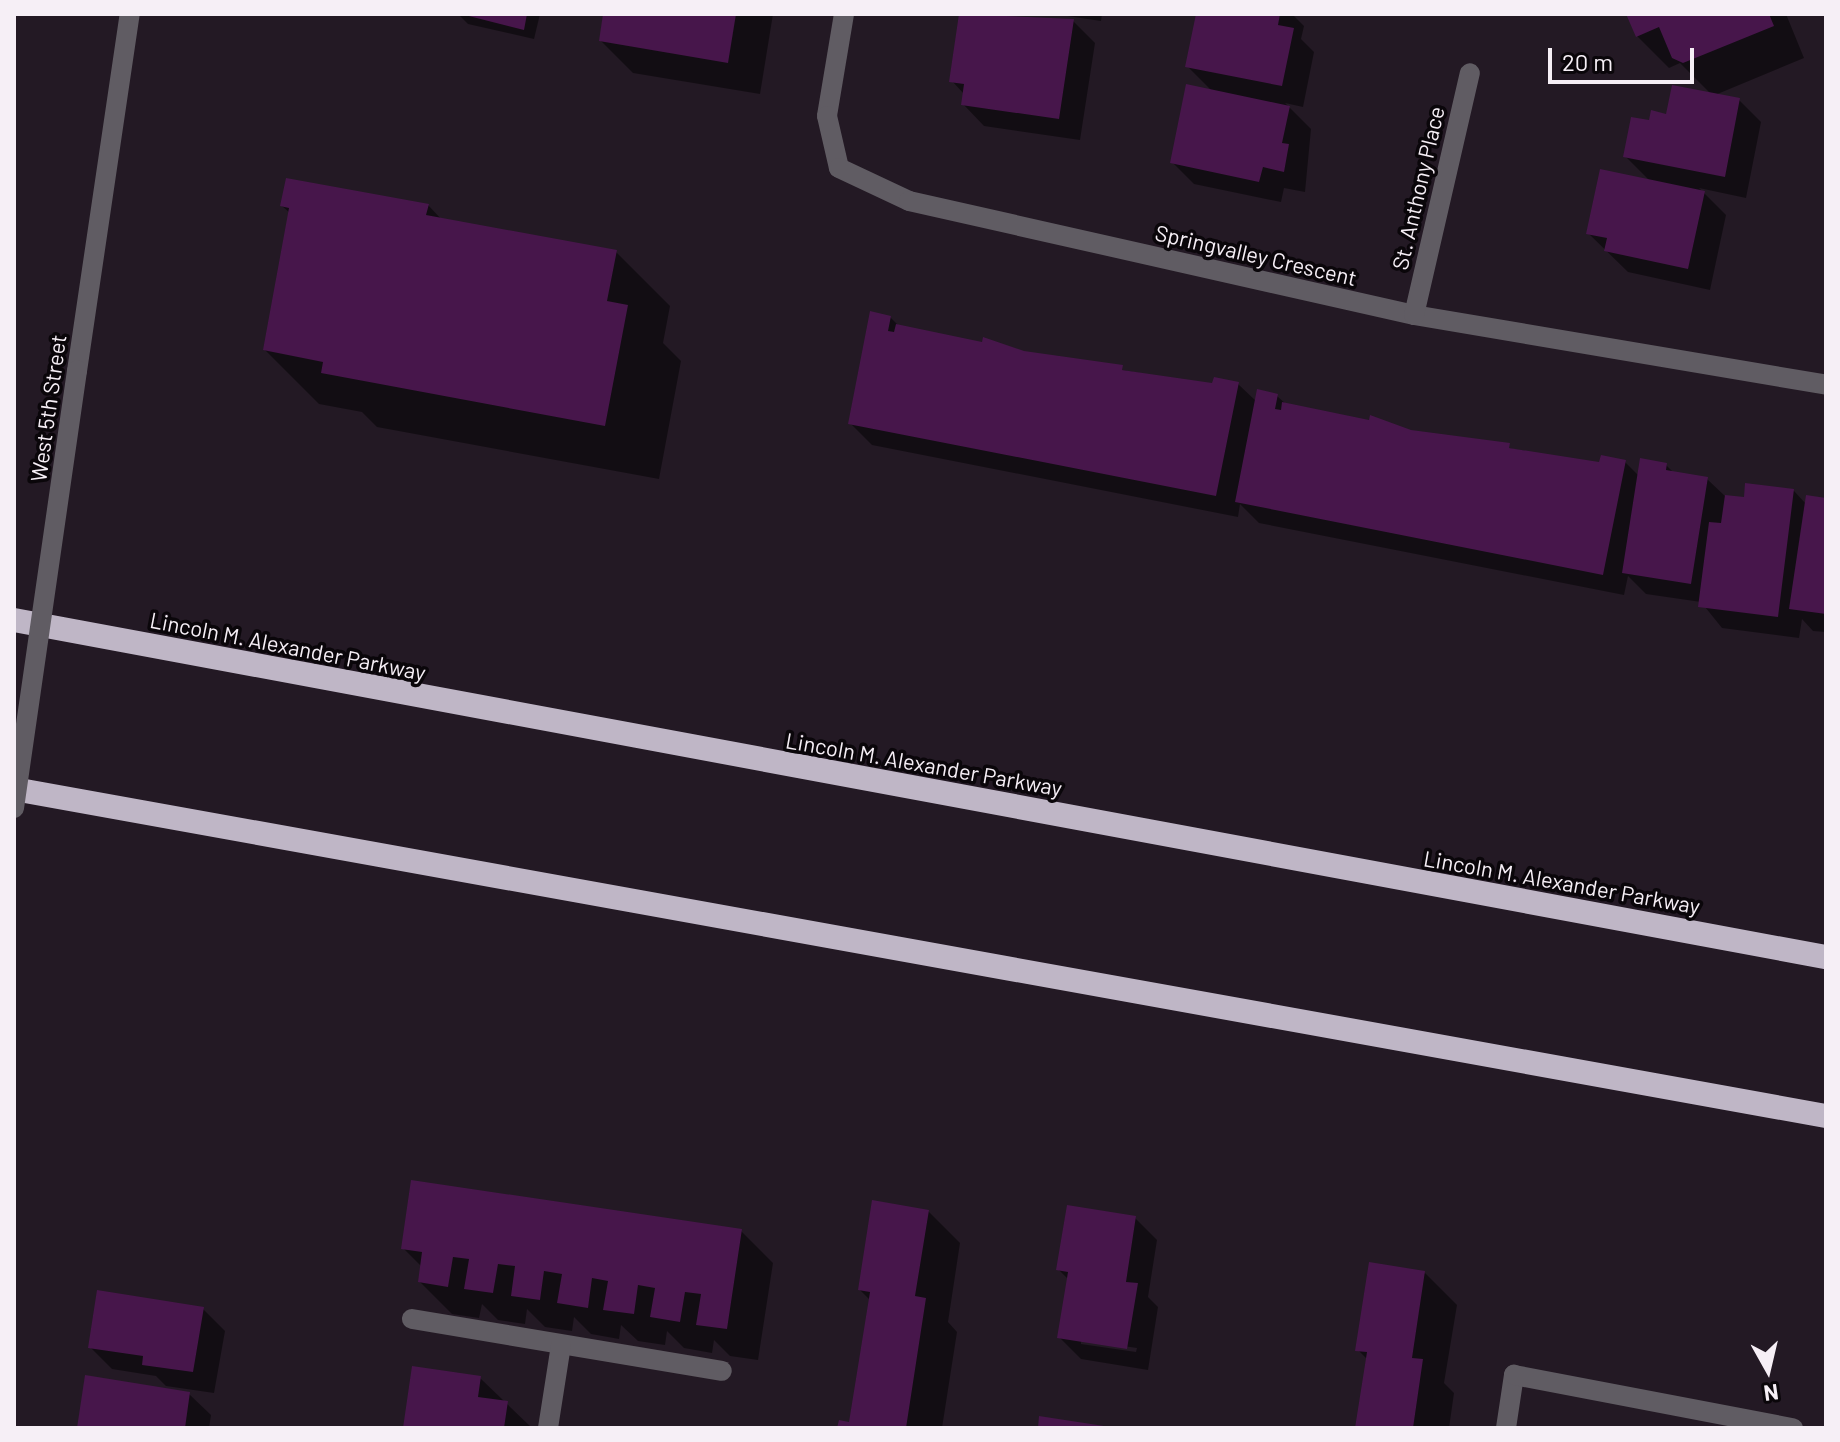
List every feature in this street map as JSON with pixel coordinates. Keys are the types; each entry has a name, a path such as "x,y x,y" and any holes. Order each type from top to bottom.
{"highway":[{"name":"Lincoln M. Alexander Parkway","path":"14,620 1826,957"},
{"path":"14,789 1826,1116"}],"street":[{"name":"West 5th Street","path":"14,808 130,14"},
{"name":"Springvalley Crescent","path":"844,14 827,116 839,168 909,201 1414,315 1826,385"},
{"name":"St. Anthony Place","path":"1414,315 1470,73"},
{"path":"412,1319 722,1371"},
{"path":"548,1428 561,1345"},
{"path":"1506,1428 1514,1375 1793,1428"}],"building":[{"path":"461,14 527,14 524,30"},
{"path":"603,14 736,14 728,63 599,41"},
{"path":"959,14 1074,19 1059,119 961,105 964,84 949,82"},
{"path":"1196,14 1280,14 1278,25 1294,28 1282,86 1185,67"},
{"path":"1626,14 1769,14 1774,26 1683,63 1672,58 1659,27 1636,37"},
{"path":"1186,84 1290,106 1282,143 1289,144 1284,172 1263,167 1259,182 1170,163"},
{"path":"1672,85 1740,98 1725,177 1623,157 1631,117 1649,120 1651,110 1666,114"},
{"path":"1600,169 1705,191 1688,269 1604,251 1607,238 1586,234"},
{"path":"286,178 429,204 426,215 617,250 607,301 628,305 605,426 321,373 323,362 263,350 289,208 280,206"},
{"path":"870,311 891,316 888,331 894,332 896,324 982,342 983,337 1024,351 1123,365 1122,370 1212,383 1214,377 1239,382 1216,496 848,424"},
{"path":"1257,389 1278,394 1275,409 1281,410 1282,402 1369,420 1370,415 1411,430 1510,443 1509,448 1599,462 1601,455 1626,460 1603,575 1235,502"},
{"path":"1640,458 1667,463 1666,470 1708,477 1691,584 1622,573"},
{"path":"1745,483 1794,489 1778,617 1698,607 1709,522 1721,523 1725,495 1744,497"},
{"path":"1806,495 1826,498 1826,614 1789,609"},
{"path":"411,1180 742,1229 727,1329 696,1325 701,1294 685,1292 680,1322 650,1317 655,1288 638,1285 634,1314 603,1310 608,1281 592,1278 588,1308 557,1303 562,1274 544,1271 540,1300 511,1296 515,1266 498,1264 493,1293 464,1289 469,1259 453,1257 448,1287 418,1282 422,1252 401,1249"},
{"path":"872,1200 929,1210 915,1296 926,1298 906,1428 837,1428 839,1420 849,1422 870,1292 858,1290"},
{"path":"1067,1205 1136,1216 1126,1282 1138,1283 1127,1349 1057,1338 1068,1272 1056,1270"},
{"path":"1369,1262 1425,1271 1412,1358 1423,1359 1413,1428 1355,1428 1367,1352 1355,1351"},
{"path":"97,1290 204,1307 193,1372 142,1365 143,1356 88,1348"},
{"path":"412,1366 481,1376 478,1397 508,1401 504,1428 403,1428"},
{"path":"85,1375 190,1392 185,1428 77,1428"},
{"path":"1039,1416 1104,1426 1104,1428 1038,1428"}]}
